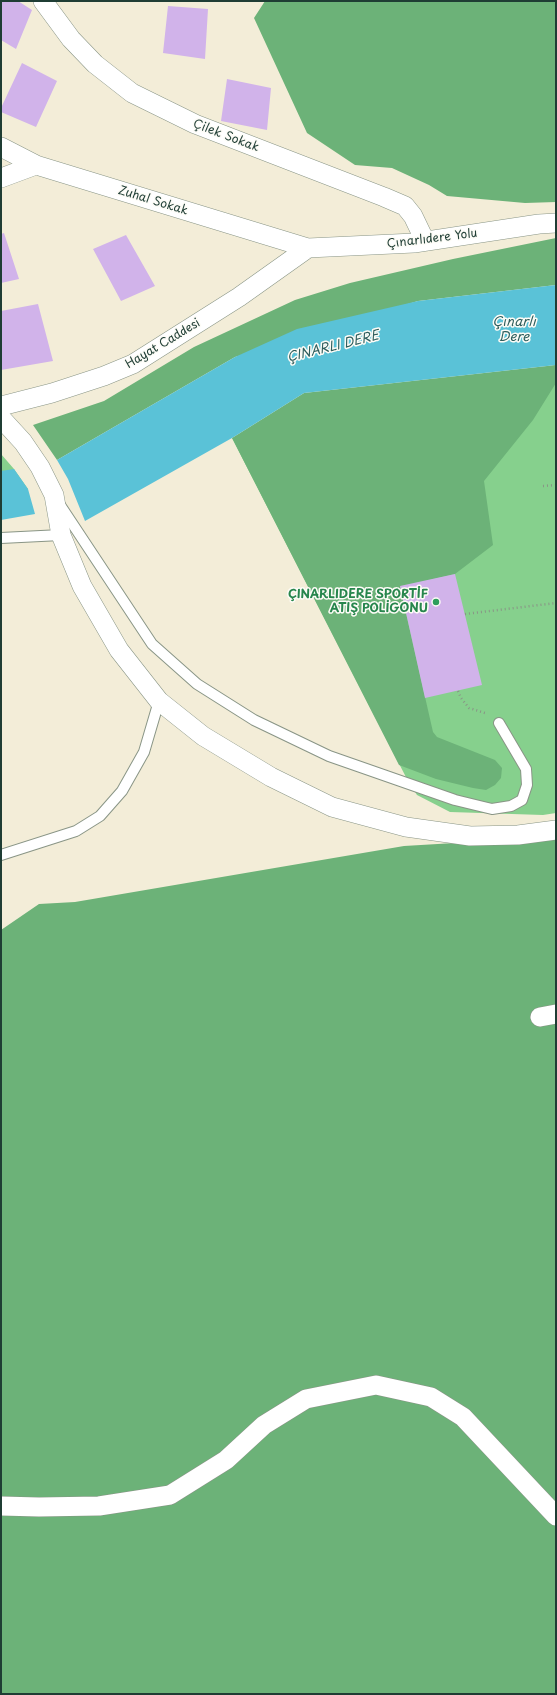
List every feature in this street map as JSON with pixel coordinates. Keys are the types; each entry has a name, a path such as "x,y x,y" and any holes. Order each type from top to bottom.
{"street":[{"name":"Çilek Sokak","path":"43,1 71,39 95,64 132,94 195,124 384,196 404,206 413,216 425,241"},
{"name":"Zuhal Sokak","path":"1,147 36,165 308,248"},
{"path":"1,178 36,165"},
{"name":"Çınarlıdere Yolu","path":"308,248 425,241 556,223"},
{"name":"Hayat Caddesi","path":"1,406 52,393 104,376 133,364 239,297 308,248"},
{"path":"1,418 23,442 40,467 54,495 62,536 82,586 119,650 159,701 203,736 271,777 332,807 406,827 470,836 518,835 556,830"},
{"path":"1,1506 99,1506 170,1495 226,1460 264,1425 306,1399 376,1385 431,1397 463,1417 556,1516"}],"lane":[{"path":"54,495 152,644 196,684 254,720 329,756 455,800 492,809 511,806 522,800 527,785 526,769 499,723"},
{"path":"1,538 62,536"},
{"path":"1,855 76,831 100,816 122,791 144,752 159,701"}],"path":[{"path":"543,486 556,485"},
{"path":"465,614 556,603"},
{"path":"458,691 470,708 483,712 499,723"}],"green space":[{"path":"265,1 556,1 556,202 525,203 447,196 429,185 392,168 355,165 307,133 254,18"},
{"path":"556,238 556,285 418,301 235,357 57,460 33,425 104,401 194,347 295,300 350,283 453,259"},
{"name":"ÇINARLIDERE SPORTİF ATIŞ POLİGONU","path":"556,365 556,813 543,815 450,812 417,795 409,783 232,438"},
{"name":"ÇINARLIDERE SPORTİF ATIŞ POLİGONU","path":"556,365 556,383 533,420 484,481 493,545 455,574 400,587 433,732 437,737 495,760 502,768 501,778 495,785 486,790 473,788 436,779 399,765 232,438 304,393"},
{"path":"1,454 14,469 28,489 1,494"},
{"path":"556,837 556,1694 1,1694 1,930 39,904 75,902 404,846"}],"water":[{"name":"Çınarlı Dere","path":"556,285 556,365 304,393 232,438 85,521 68,479 57,460 235,357 297,329 418,301"},
{"path":"14,469 28,489 35,514 1,520 1,471"}],"building":[{"path":"1,1 18,1 32,10 16,49 1,40"},
{"path":"168,6 208,9 205,59 163,53"},
{"path":"22,63 57,81 36,127 1,112 1,108"},
{"path":"227,79 271,88 267,130 221,121"},
{"path":"4,233 19,279 1,283 1,234"},
{"path":"126,235 155,286 121,301 93,249"},
{"path":"38,304 53,361 1,370 1,311"},
{"path":"455,574 482,685 425,698 400,586"}],"place":[{"name":"ÇINARLIDERE SPORTİF ATIŞ POLİGONU","path":"436,602"}],"water label":[{"name":"ÇINARLI DERE","path":"333,347"}]}
